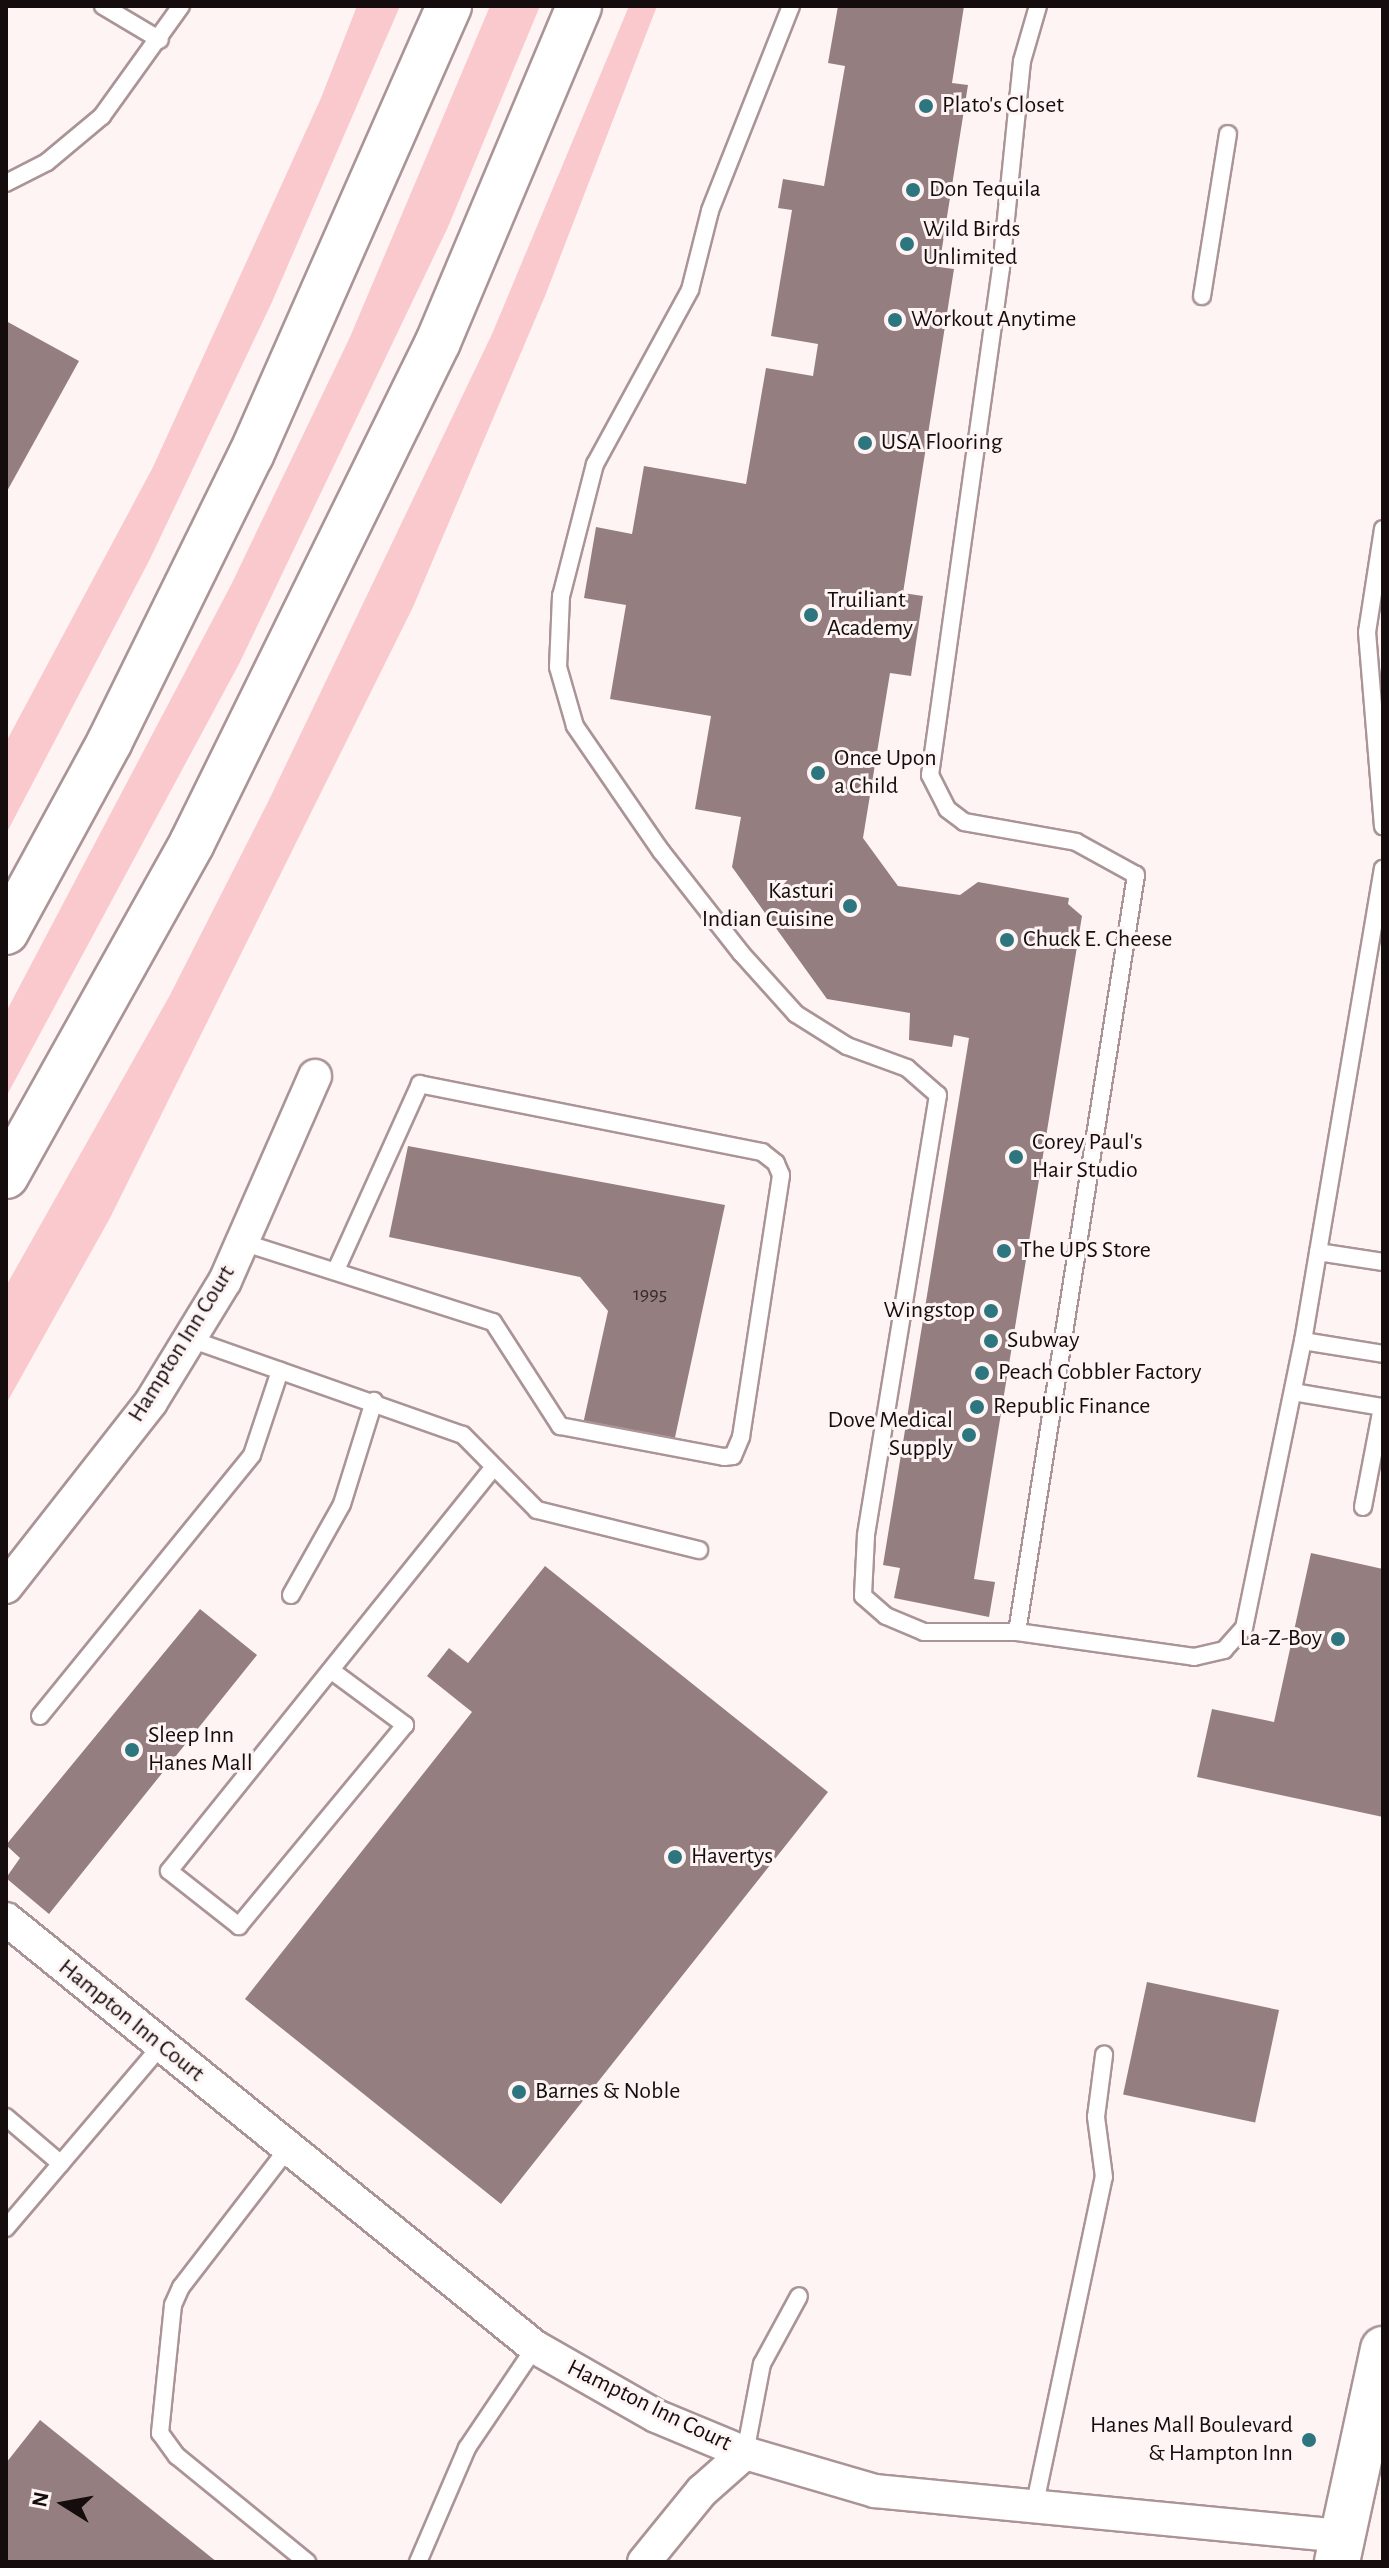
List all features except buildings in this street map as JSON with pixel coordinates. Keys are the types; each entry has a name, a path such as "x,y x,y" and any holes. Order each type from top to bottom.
{"main road":[{"path":"6,932 110,741 251,455 449,6"},
{"path":"6,1176 192,843 424,371 579,6"},
{"path":"1340,2549 1383,2349"}],"street":[{"name":"Hampton Inn Court","path":"6,1587 151,1402 190,1339 242,1242 315,1076"},
{"name":"Hampton Inn Court","path":"6,1919 535,2347 608,2392 745,2453 875,2491 1034,2508 1340,2549"},
{"path":"644,2562 702,2491 745,2453"}],"lane":[{"path":"103,6 160,40"},
{"path":"6,183 47,162 102,116 160,40 181,6"},
{"path":"791,6 710,211 690,290 595,464 561,596 558,667 575,726 661,851 741,953 796,1014 847,1046 907,1068 938,1095 866,1536 863,1596 886,1616 924,1632 1017,1632 1194,1657 1224,1650 1244,1628 1303,1341 1377,939 1383,869"},
{"path":"1017,1632 1136,875 1076,842 964,822 947,809 930,775 1001,268 1022,61 1038,6"},
{"path":"1202,296 1228,134"},
{"path":"1383,529 1367,632 1383,826"},
{"path":"242,1242 493,1322 560,1426 733,1456 741,1437 781,1175 776,1163 762,1152 420,1084 336,1270"},
{"path":"1318,1252 1383,1262"},
{"path":"190,1339 374,1401 463,1435 537,1510 699,1550"},
{"path":"1303,1341 1383,1354"},
{"path":"40,1716 198,1527 252,1455 280,1371"},
{"path":"1293,1392 1383,1407 1363,1507"},
{"path":"291,1595 342,1504 374,1401"},
{"path":"332,1671 405,1725 239,1926 169,1871 493,1468"},
{"path":"6,2228 161,2046"},
{"path":"1034,2508 1104,2177 1096,2117 1104,2055"},
{"path":"6,2117 61,2164"},
{"path":"289,2147 198,2263 173,2305 160,2433 177,2456 307,2562"},
{"path":"745,2453 762,2364 799,2296"},
{"path":"418,2562 467,2448 535,2347"}],"shaded area":[{"path":"357,6 400,6 272,302 150,559 6,834 6,742 153,467 321,98"},
{"path":"490,6 540,6 448,227 239,664 6,1097 6,1012 231,585 350,337"},
{"path":"629,6 657,6 545,296 413,607 110,1218 6,1404 6,1286 170,995 269,800 492,334"}],"place":[{"name":"Plato's Closet","path":"926,106"},
{"name":"Don Tequila","path":"913,190"},
{"name":"Wild Birds Unlimited","path":"907,244"},
{"name":"Workout Anytime","path":"895,320"},
{"name":"USA Flooring","path":"865,443"},
{"name":"Truiliant Academy","path":"811,615"},
{"name":"Once Upon a Child","path":"818,773"},
{"name":"Kasturi Indian Cuisine","path":"850,906"},
{"name":"Chuck E. Cheese","path":"1007,940"},
{"name":"Corey Paul's Hair Studio","path":"1016,1157"},
{"name":"The UPS Store","path":"1004,1251"},
{"name":"Wingstop","path":"991,1311"},
{"name":"Subway","path":"991,1341"},
{"name":"Peach Cobbler Factory","path":"982,1373"},
{"name":"Republic Finance","path":"977,1407"},
{"name":"Dove Medical Supply","path":"969,1435"},
{"name":"La-Z-Boy","path":"1338,1639"},
{"name":"Sleep Inn Hanes Mall","path":"132,1750"},
{"name":"Havertys","path":"675,1857"},
{"name":"Barnes & Noble","path":"519,2092"},
{"name":"Hanes Mall Boulevard & Hampton Inn","path":"1309,2440"}]}
